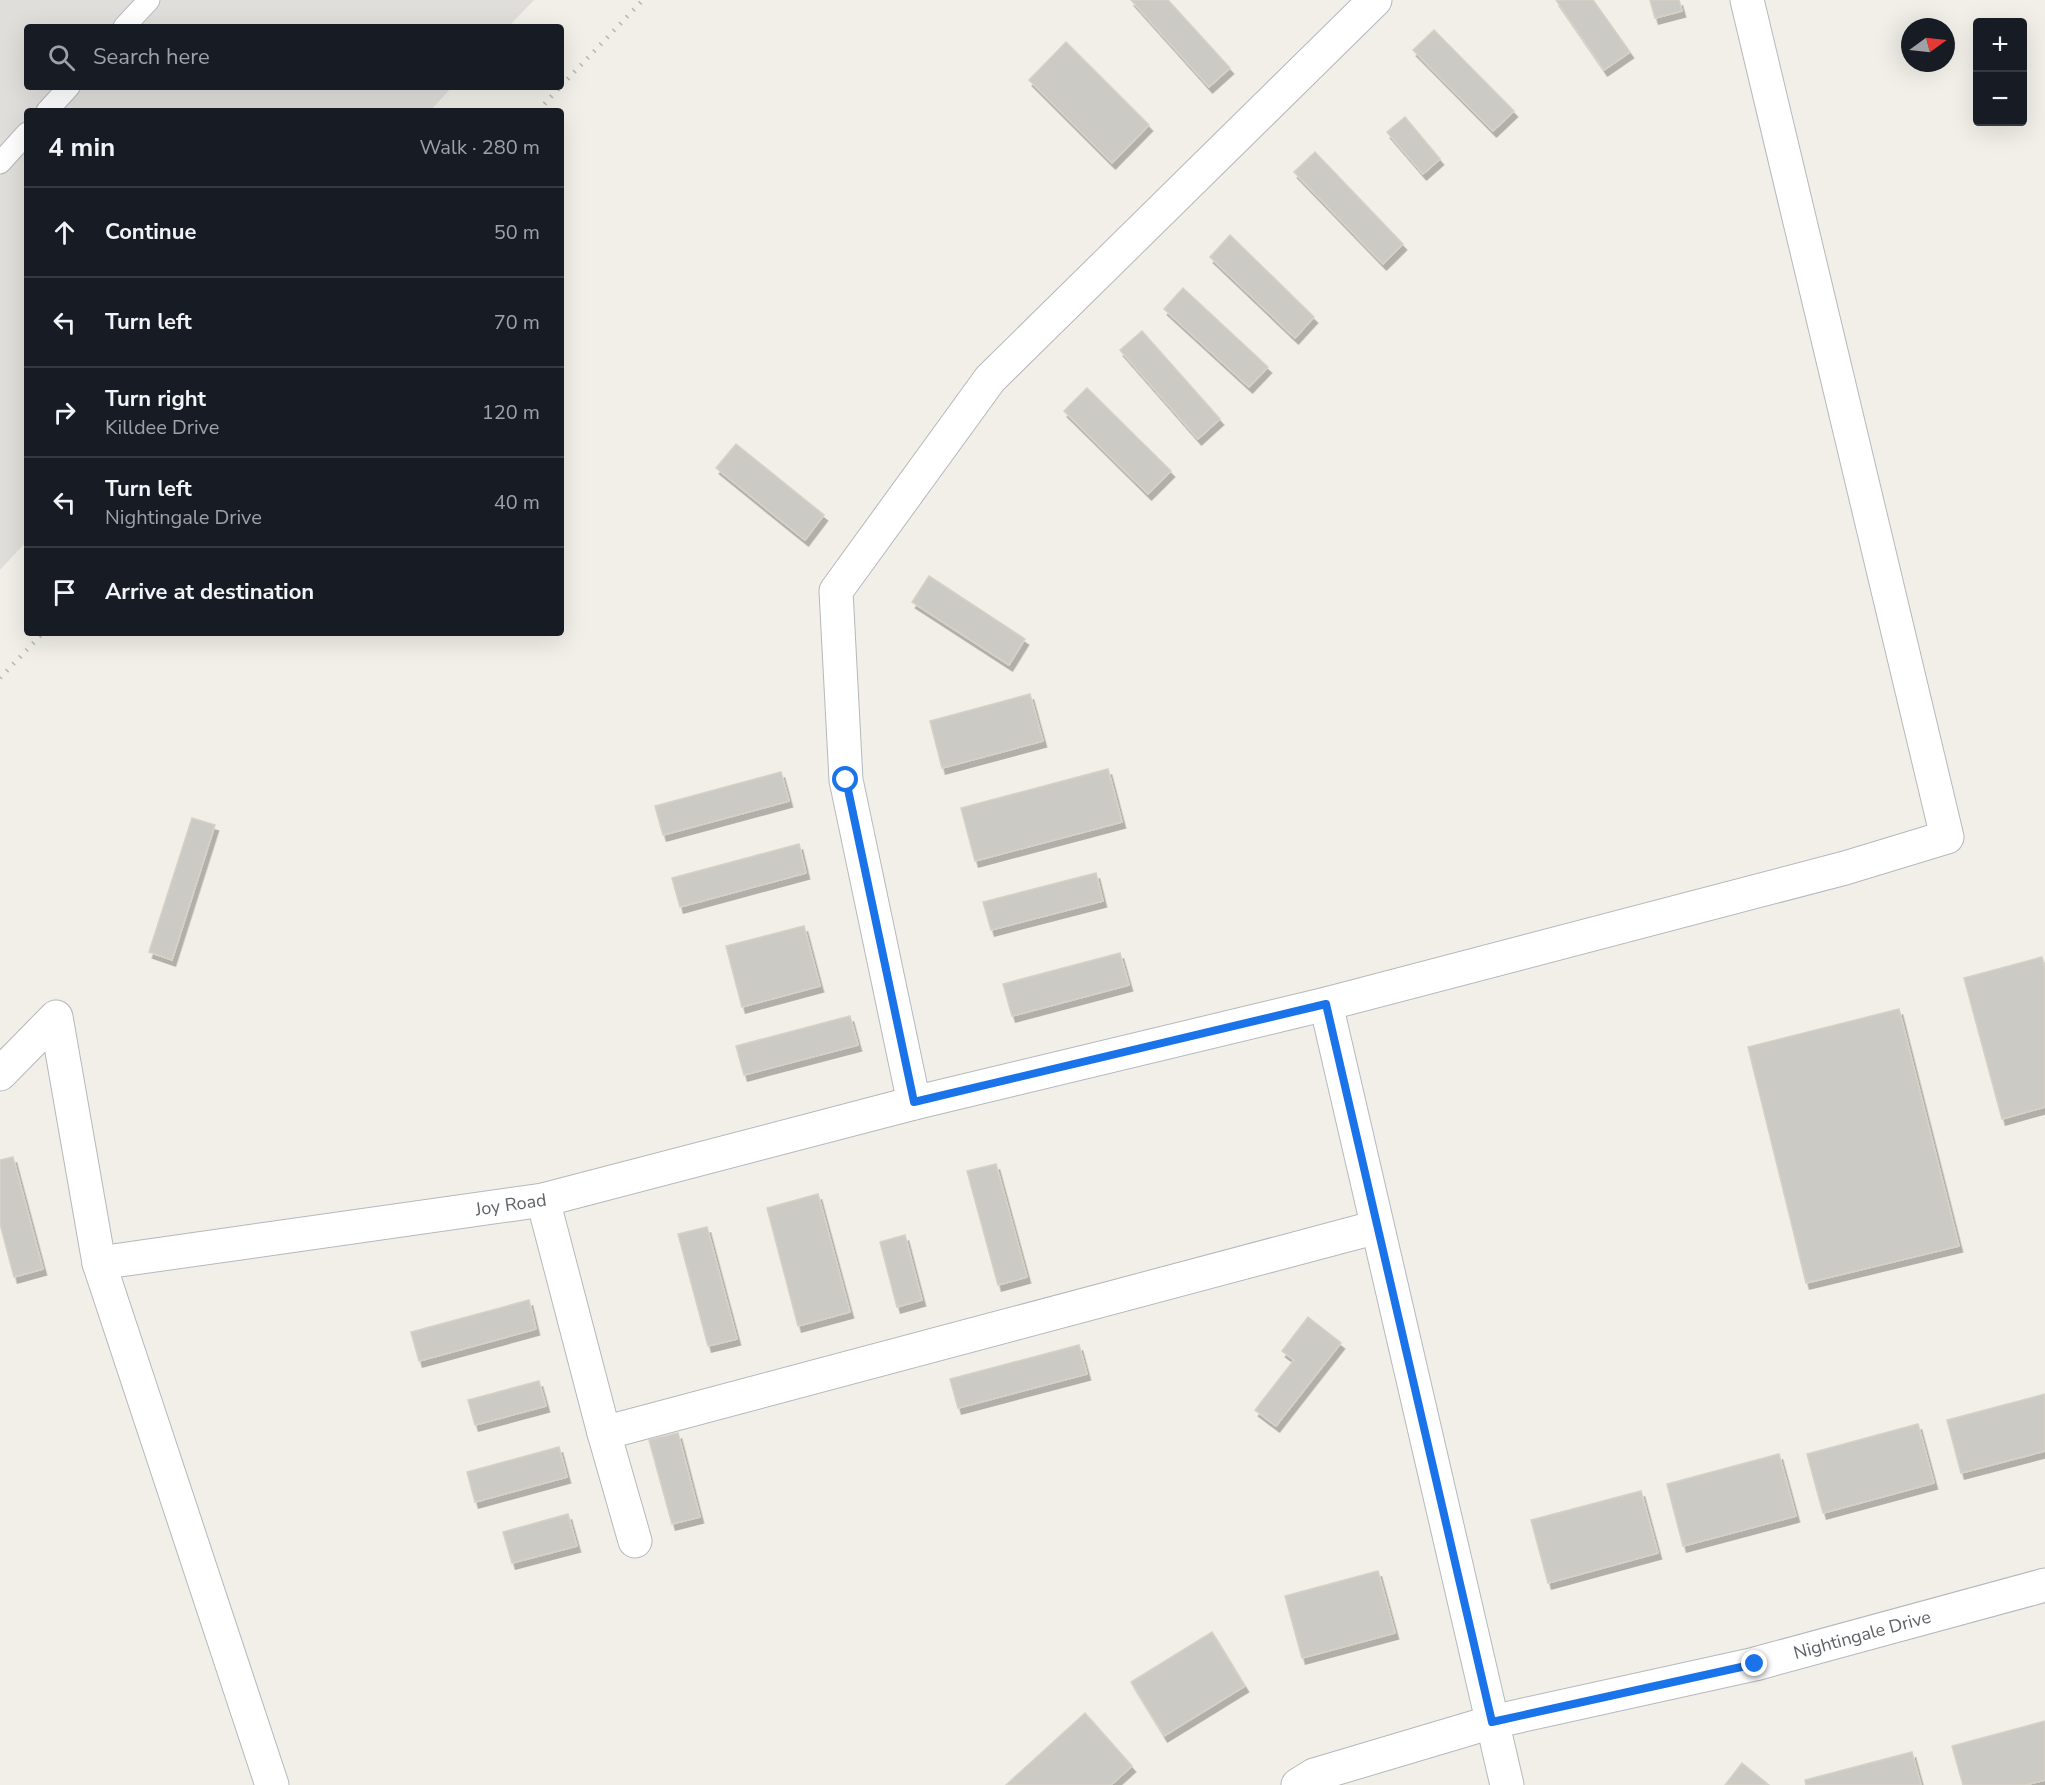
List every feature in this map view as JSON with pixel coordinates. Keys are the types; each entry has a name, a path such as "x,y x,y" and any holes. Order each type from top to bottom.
{"street":[{"path":"914,1102 846,780 836,591 990,379 1375,0"},
{"name":"Joy Road","path":"99,1263 543,1200 914,1102 1326,1004 1833,871 1947,837 1747,0"},
{"path":"1326,1004 1507,1785"},
{"path":"0,1074 56,1017 99,1263 272,1785"},
{"path":"543,1200 635,1541"},
{"path":"604,1433 1377,1227"},
{"name":"Nightingale Drive","path":"1298,1785 1314,1775 1492,1722 1755,1664 2045,1585"}],"lane":[{"path":"127,24 149,0"},
{"path":"50,108 66,90"},
{"path":"0,163 24,137"}],"shaded area":[{"path":"0,0 534,0 511,24 24,24 24,90 449,90 433,108 24,108 24,544 0,570"}],"building":[{"path":"1131,0 1168,0 1230,68 1209,87"},
{"path":"1556,0 1593,0 1630,52 1604,70"},
{"path":"1650,0 1679,0 1682,11 1655,18"},
{"path":"1434,30 1514,111 1493,131 1413,50"},
{"path":"1066,42 1149,125 1112,163 1029,80"},
{"path":"1405,117 1440,159 1423,174 1387,132"},
{"path":"1315,152 1403,244 1383,264 1294,172"},
{"path":"1230,235 1314,317 1295,338 1210,257"},
{"path":"1183,288 1268,367 1249,387 1164,309"},
{"path":"1142,331 1220,419 1198,439 1120,350"},
{"path":"1087,388 1171,471 1148,494 1064,411"},
{"path":"736,444 824,515 805,540 716,468"},
{"path":"929,576 1025,639 1009,665 912,602"},
{"path":"1030,694 1043,741 942,768 930,721"},
{"path":"1108,769 1122,822 975,861 961,808"},
{"path":"781,772 789,801 663,835 655,806"},
{"path":"192,818 215,825 172,960 149,952"},
{"path":"799,844 806,873 680,907 672,878"},
{"path":"1096,873 1103,901 991,930 983,902"},
{"path":"804,926 820,986 742,1007 726,946"},
{"path":"1120,953 1129,985 1012,1016 1003,984"},
{"path":"2042,957 2045,967 2045,1107 2002,1119 1964,978"},
{"path":"1899,1009 1959,1246 1806,1283 1748,1047"},
{"path":"850,1016 858,1045 744,1075 736,1046"},
{"path":"13,1157 43,1269 14,1277 0,1224 0,1160"},
{"path":"996,1164 1027,1277 998,1285 967,1171"},
{"path":"818,1194 850,1312 798,1326 767,1208"},
{"path":"707,1227 737,1339 708,1346 678,1234"},
{"path":"905,1235 922,1300 897,1307 880,1242"},
{"path":"529,1300 536,1329 419,1361 411,1332"},
{"path":"1308,1317 1341,1343 1276,1426 1255,1410 1294,1360 1282,1351"},
{"path":"1079,1345 1087,1374 958,1408 950,1379"},
{"path":"539,1381 546,1406 475,1425 468,1400"},
{"path":"2045,1394 2045,1451 1961,1473 1947,1420"},
{"path":"1918,1424 1934,1483 1823,1513 1807,1454"},
{"path":"678,1433 700,1517 672,1524 649,1440"},
{"path":"559,1447 567,1477 475,1502 467,1472"},
{"path":"1779,1454 1796,1516 1683,1546 1667,1484"},
{"path":"1641,1491 1658,1553 1548,1583 1531,1520"},
{"path":"568,1514 577,1546 512,1563 503,1532"},
{"path":"1378,1571 1395,1633 1302,1658 1285,1596"},
{"path":"1212,1632 1245,1686 1164,1736 1131,1682"},
{"path":"1085,1713 1132,1766 1111,1785 1006,1785"},
{"path":"2045,1721 2045,1780 2025,1785 1963,1785 1952,1746"},
{"path":"1912,1752 1921,1785 1806,1785 1805,1780"},
{"path":"1742,1763 1769,1785 1725,1785"}],"railway":[{"path":"564,83 643,0"},
{"path":"541,108 557,90"},
{"path":"0,678 40,636"}],"route":[{"path":"846,780 914,1102 1326,1004 1492,1722 1755,1664"}]}
